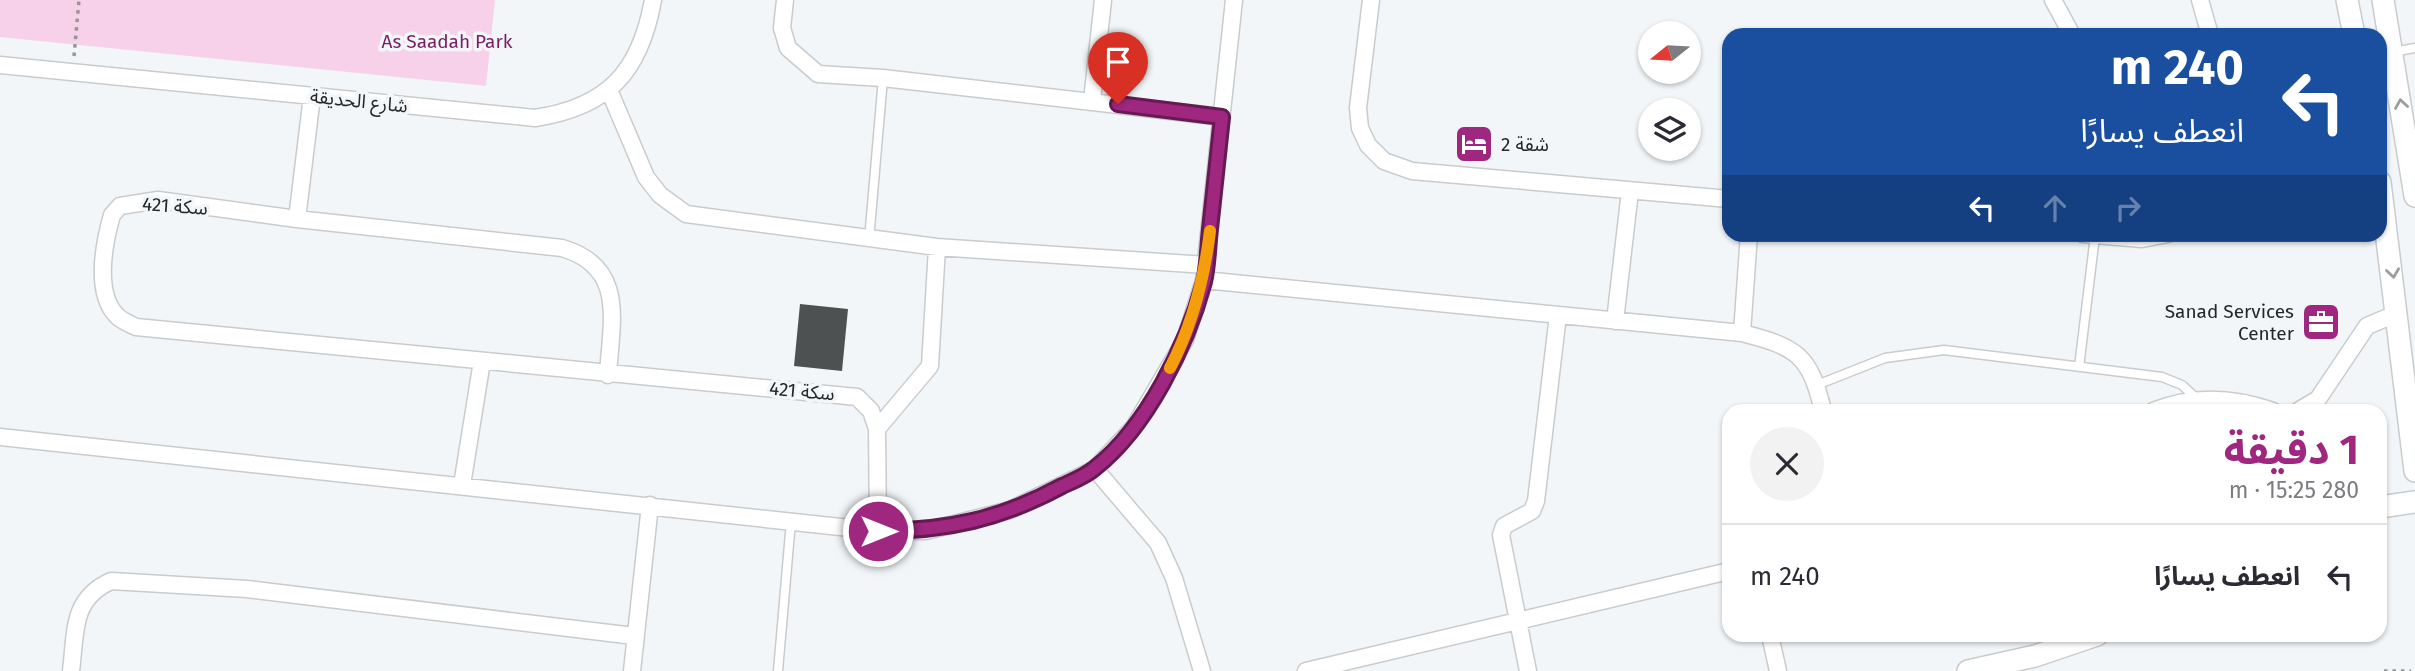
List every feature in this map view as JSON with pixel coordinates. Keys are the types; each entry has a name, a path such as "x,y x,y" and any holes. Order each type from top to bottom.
{"main road":[{"path":"2347,0 2353,28"},
{"path":"2383,0 2415,196"},
{"path":"2387,233 2415,471"},
{"path":"2387,506 2415,502"},
{"path":"1968,671 2035,656 2076,642"}],"street":[{"name":"شارع الحديقة","path":"0,65 535,118 578,108 609,90 637,56 644,41 653,0"},
{"path":"785,0 782,28 788,48 804,65 818,74 883,78 1222,117"},
{"path":"1092,101 1103,0"},
{"path":"0,437 878,531 926,531 977,521 1030,502 1094,469 1134,428 1185,340 1205,272 1234,0"},
{"path":"1371,0 1358,108 1360,128 1368,145 1384,161 1412,171 1722,198"},
{"path":"2053,0 2068,28"},
{"path":"2200,0 2208,28"},
{"path":"609,90 646,177 660,195 686,214 869,240 1205,272 1558,315 1742,333 1777,342 1796,353 1811,369 1821,404"},
{"path":"297,219 312,96"},
{"path":"1615,321 1630,191"},
{"name":"سكة 421","path":"608,375 612,298 607,281 582,254 562,248 297,219 158,200 120,206 112,215 108,227 103,285 108,303 118,318 136,327 608,375 857,397 870,411 877,429"},
{"path":"1742,333 1748,242"},
{"path":"878,531 877,429 930,366 937,247"},
{"path":"2310,404 2318,399 2367,326 2398,313"},
{"path":"1528,671 1501,535 1504,526 1532,511 1536,502 1558,315"},
{"path":"462,485 482,361"},
{"path":"2181,404 2197,400 2232,400 2247,404"},
{"path":"1094,469 1158,543 1174,578 1202,671"},
{"path":"632,671 650,505"},
{"path":"1306,671 1722,573"},
{"path":"71,671 82,603 94,589 111,581 247,589 634,636"},
{"path":"1772,642 1778,671"}],"lane":[{"path":"2393,52 2415,48"},
{"path":"869,240 883,78"},
{"path":"2079,367 2088,242"},
{"path":"1817,385 1885,358 1924,351 1963,352 2162,377 2182,385 2197,400"},
{"path":"778,671 791,521"}],"path":[{"path":"72,72 79,0"},
{"path":"2384,671 2411,671"}],"green space":[{"name":"As Saadah Park","path":"0,0 495,0 486,86 0,37"}],"building":[{"path":"800,304 848,309 842,371 794,366"}],"slow traffic":[{"path":"1170,368 1185,340 1204,280 1210,231"}],"place":[{"name":"شقة 2","path":"1474,144"},
{"name":"Sanad Services Center","path":"2321,322"}],"route":[{"path":"878,531 926,531 977,521 1050,493 1094,469 1134,428 1166,376 1185,340 1204,280 1222,117 1118,104"}]}
